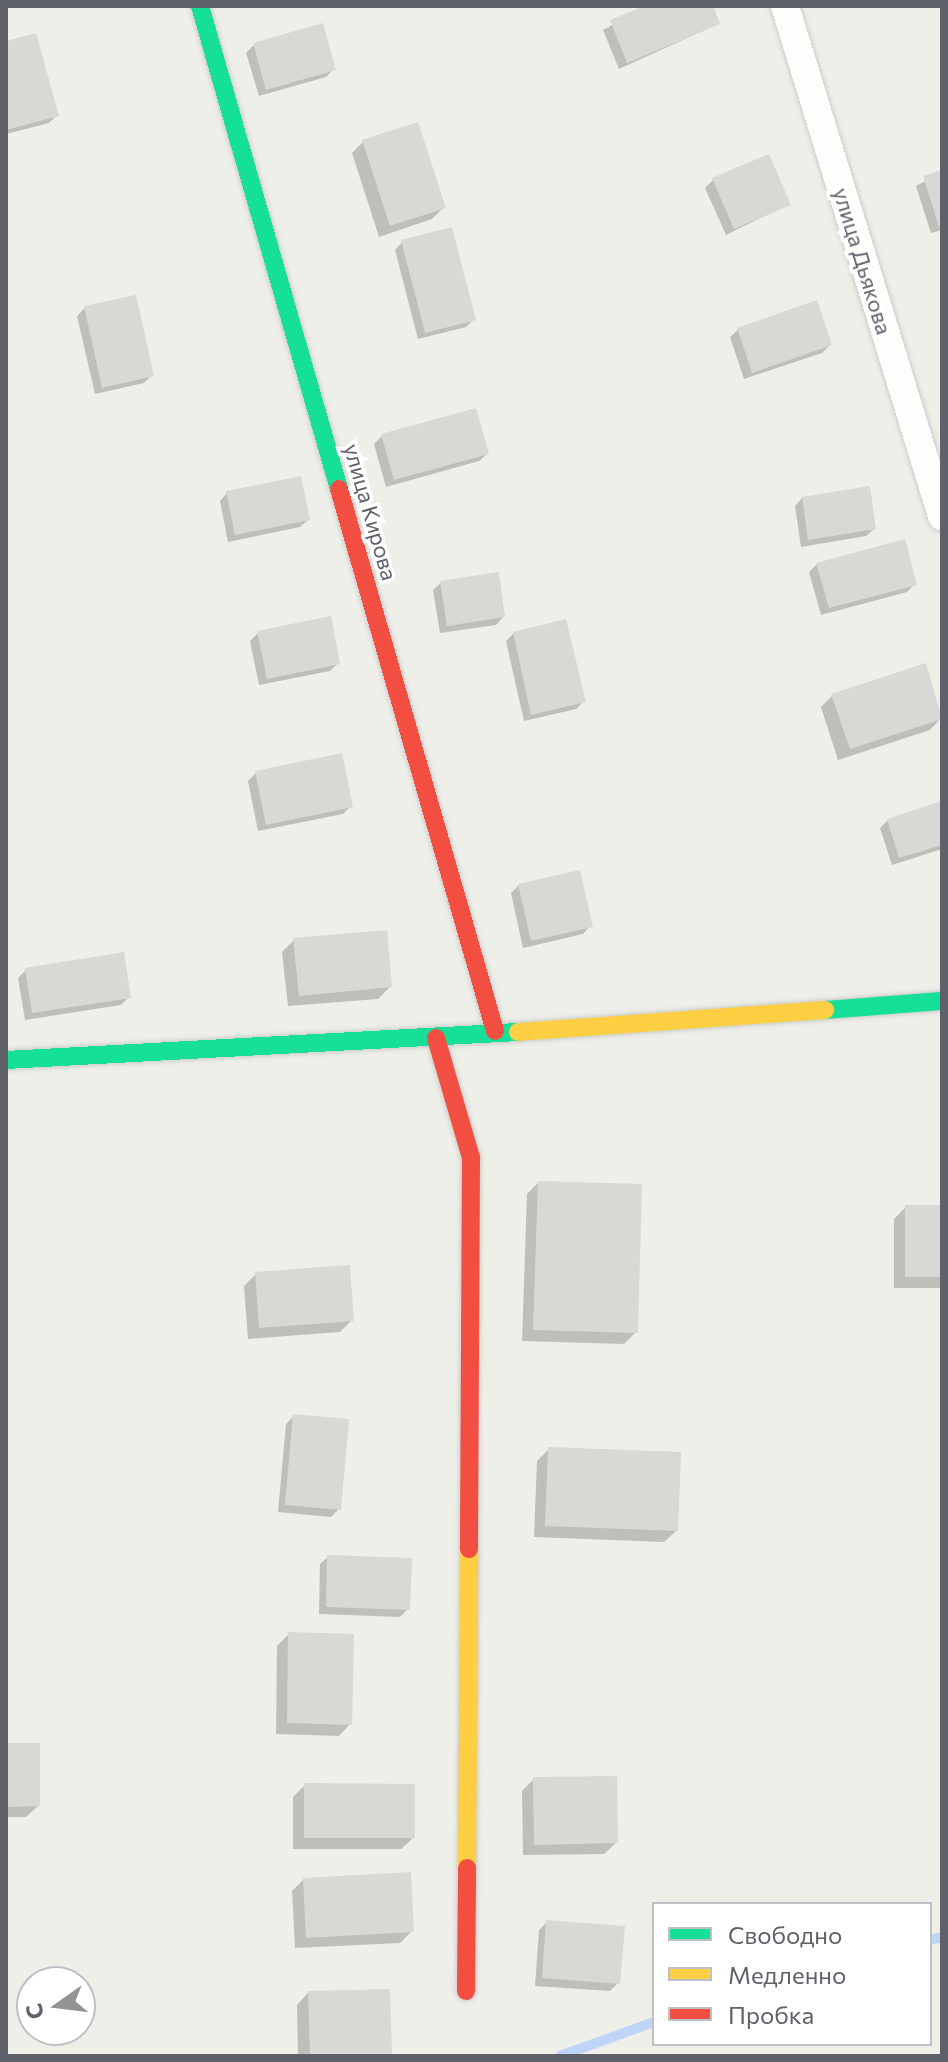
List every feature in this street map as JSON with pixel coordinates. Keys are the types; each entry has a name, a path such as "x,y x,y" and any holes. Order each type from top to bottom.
{"street":[{"name":"улица Кирова","path":"200,6 495,1031"},
{"name":"улица Дьякова","path":"785,6 942,516"},
{"path":"6,1060 436,1038 495,1031 942,1001"},
{"path":"436,1038 471,1158 466,1991"}],"building":[{"path":"644,6 713,6 720,24 627,63 610,20"},
{"path":"323,23 336,70 266,90 253,43"},
{"path":"36,33 59,116 6,130 6,41"},
{"path":"418,122 446,208 390,226 362,140"},
{"path":"769,154 791,205 734,229 712,178"},
{"path":"942,170 942,226 939,227 923,176"},
{"path":"452,227 476,320 425,333 401,240"},
{"path":"136,295 154,376 102,388 84,306"},
{"path":"817,300 832,345 752,373 737,328"},
{"path":"476,408 489,454 394,480 381,434"},
{"path":"301,476 310,520 235,535 226,491"},
{"path":"870,486 876,529 808,540 802,497"},
{"path":"905,539 917,585 829,608 816,563"},
{"path":"499,572 505,617 447,626 440,581"},
{"path":"331,616 340,664 267,679 257,631"},
{"path":"566,619 586,702 531,715 513,632"},
{"path":"926,663 942,719 850,749 831,694"},
{"path":"342,753 353,807 266,825 255,771"},
{"path":"942,801 942,845 899,858 887,819"},
{"path":"580,870 593,927 531,941 518,884"},
{"path":"387,930 392,987 299,996 293,938"},
{"path":"124,952 131,998 32,1013 25,968"},
{"path":"538,1181 642,1184 638,1333 533,1330"},
{"path":"905,1205 942,1205 942,1277 905,1277"},
{"path":"350,1265 354,1321 259,1328 255,1272"},
{"path":"293,1414 349,1419 341,1510 285,1505"},
{"path":"548,1447 681,1452 678,1531 545,1526"},
{"path":"327,1555 412,1558 410,1610 326,1607"},
{"path":"288,1632 354,1634 352,1725 287,1723"},
{"path":"6,1743 40,1743 40,1806 6,1807"},
{"path":"617,1776 618,1843 534,1845 533,1777"},
{"path":"304,1783 415,1784 415,1838 304,1838"},
{"path":"411,1872 414,1932 306,1938 303,1878"},
{"path":"546,1920 625,1926 620,1984 542,1978"},
{"path":"390,1989 392,2056 310,2056 308,1991"}],"waterway":[{"path":"932,1940 942,1937"},
{"path":"560,2056 652,2023"}],"traffic: fast":[{"path":"200,6 339,489"},
{"path":"825,1010 942,1001"},
{"path":"6,1060 518,1032"}],"traffic: slow":[{"path":"518,1032 825,1010"},
{"path":"467,1868 469,1549"}],"traffic: jam":[{"path":"339,489 495,1031"},
{"path":"436,1038 471,1158 469,1549"},
{"path":"466,1991 467,1868"}]}
